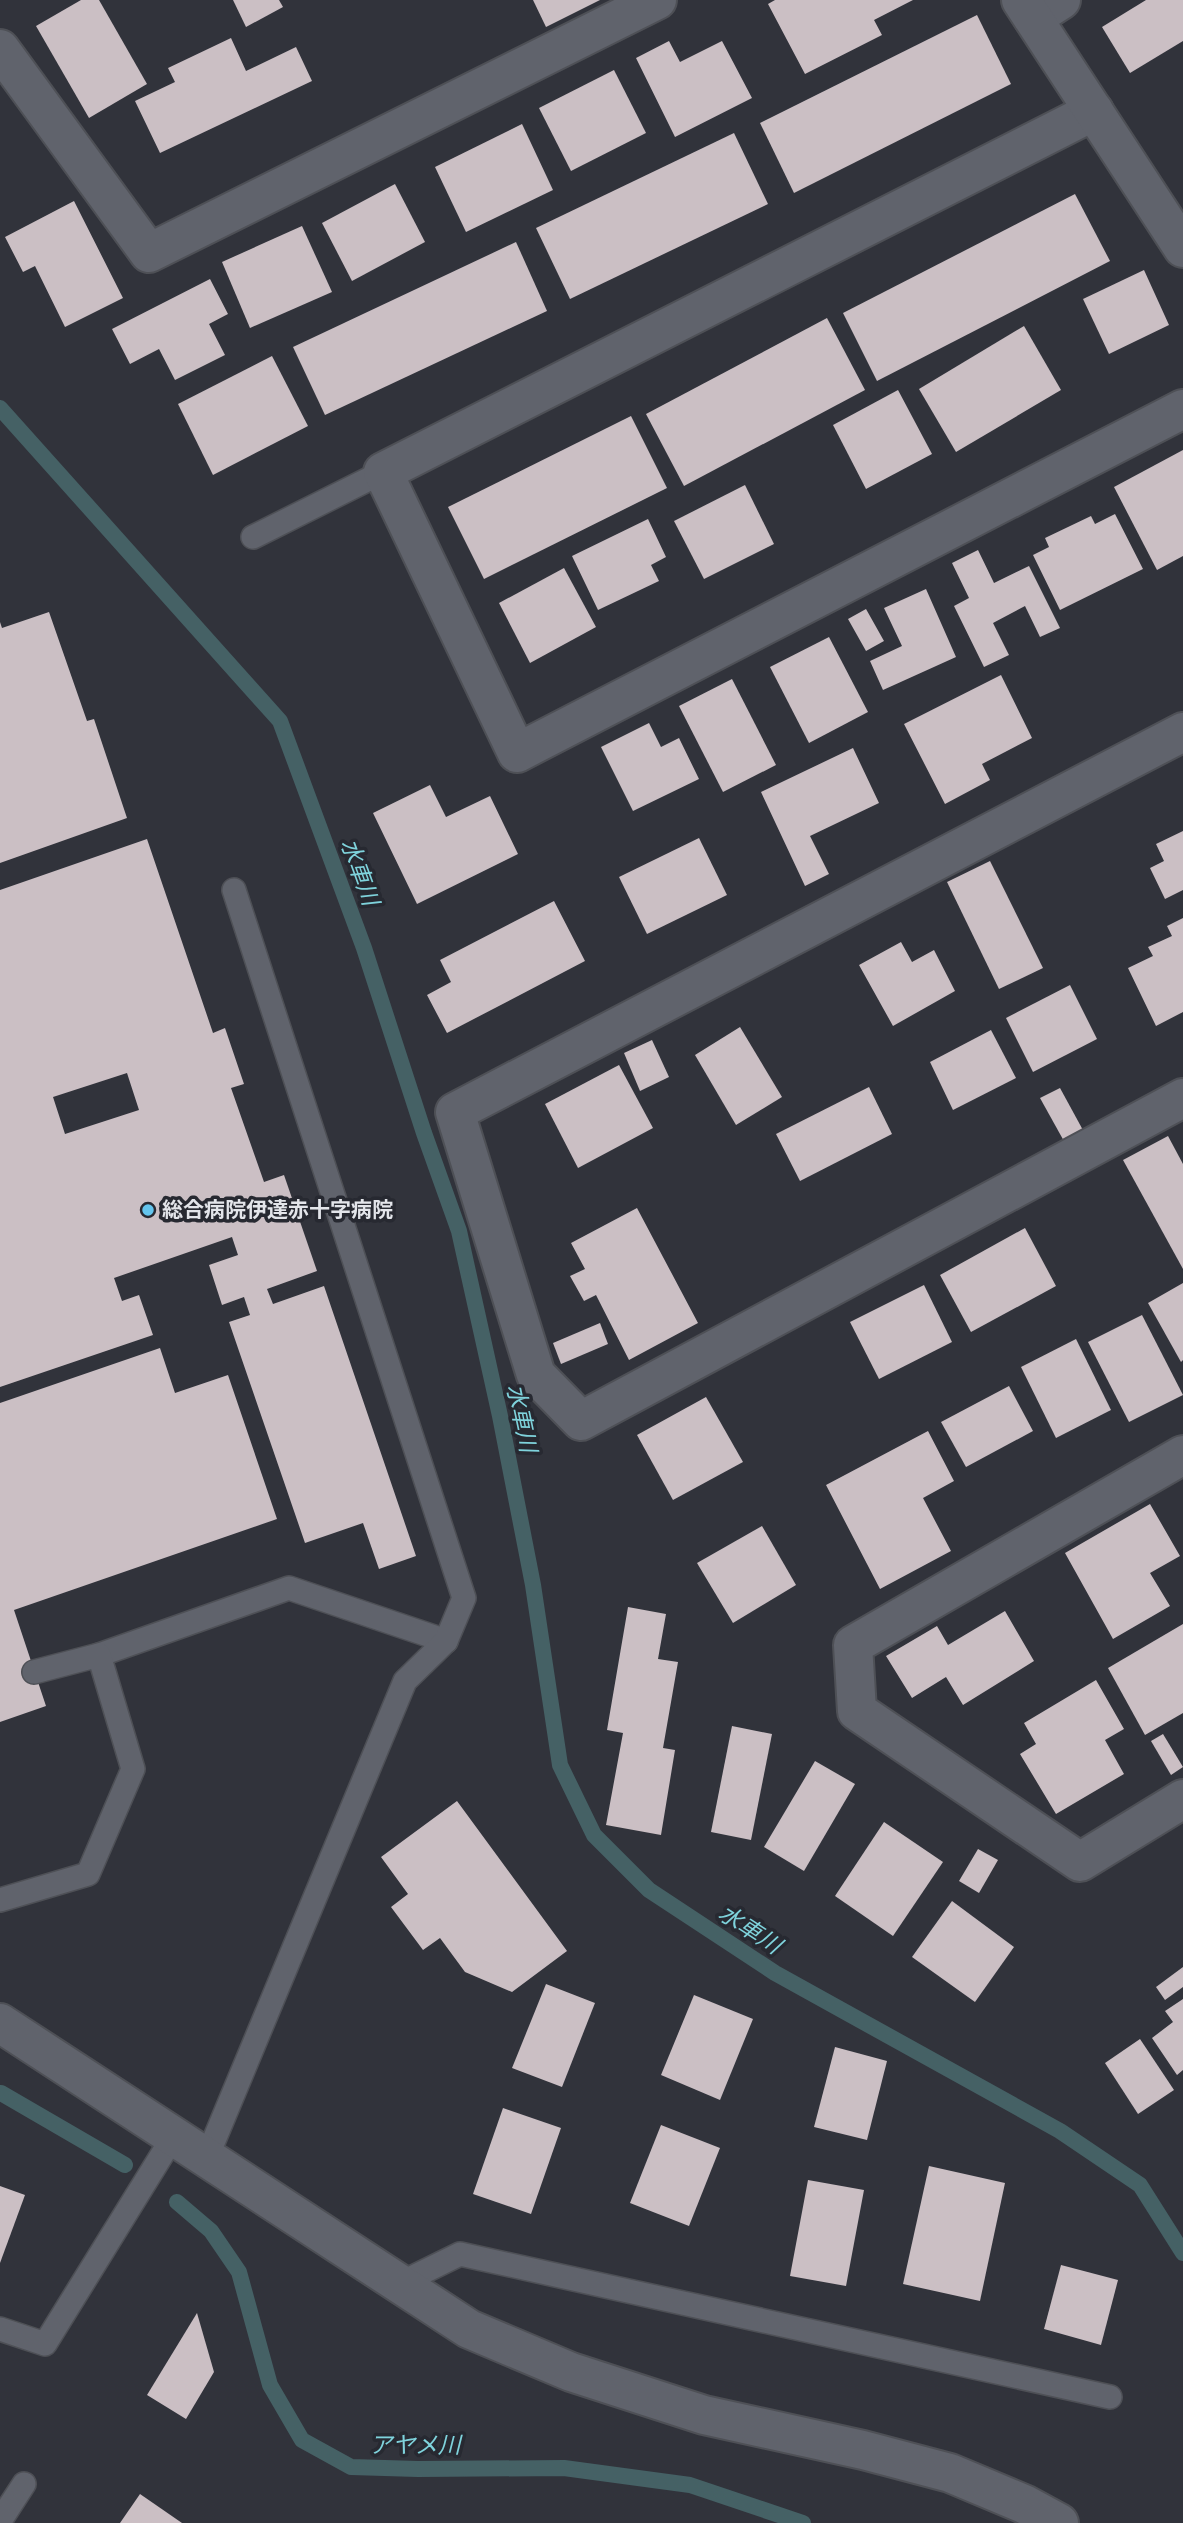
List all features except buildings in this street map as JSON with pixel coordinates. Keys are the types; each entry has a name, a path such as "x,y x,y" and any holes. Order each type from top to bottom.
{"street":[{"path":"0,49 149,253 657,0"},
{"path":"1038,6 1094,111 1179,233"},
{"path":"1094,111 383,472 517,753 1183,409"},
{"path":"1183,732 455,1112 536,1375 581,1421 1183,1098"},
{"path":"1183,1455 853,1645 857,1711 1080,1862 1183,1799"},
{"path":"0,2023 469,2329 571,2372 704,2415 863,2450 950,2473 1024,2504 1059,2523"}],"lane":[{"path":"253,537 383,472"},
{"path":"208,2157 405,1681 446,1641 464,1598 234,890"},
{"path":"34,1672 99,1655 289,1588 446,1641"},
{"path":"0,1900 88,1874 133,1769 99,1655"},
{"path":"0,2329 44,2344 173,2137"},
{"path":"401,2283 460,2254 1110,2396"},
{"path":"0,2521 24,2484"}],"waterway":[{"name":"水車川","path":"0,408 280,721 364,948 459,1231 500,1416 533,1585 560,1765 594,1835 649,1890 775,1973 1060,2131 1140,2185 1183,2253"},
{"name":"アヤメ川","path":"1,2093 125,2165"},
{"name":"アヤメ川","path":"177,2202 211,2231 239,2272 270,2385 302,2440 351,2467 564,2468 690,2485 803,2523"}],"place":[{"name":"総合病院伊達赤十字病院","path":"148,1210"}]}
